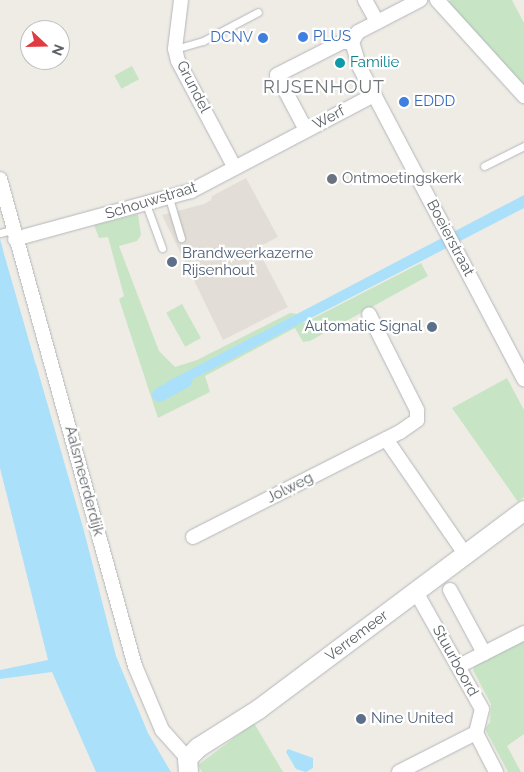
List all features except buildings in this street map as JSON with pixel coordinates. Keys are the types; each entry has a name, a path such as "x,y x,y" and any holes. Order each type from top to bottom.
{"street":[{"name":"Grundel","path":"180,0 175,50 178,61 235,168"},
{"path":"365,0 377,22"},
{"path":"352,42 358,32 420,0"},
{"path":"437,0 524,96"},
{"name":"Werf","path":"352,42 342,42 277,75 306,130 374,94"},
{"name":"Boeierstraat","path":"352,42 356,60 524,379"},
{"name":"Schouwstraat","path":"9,234 146,204 191,191 306,130"},
{"name":"Aalsmeerderdijk","path":"0,179 9,234 135,666 162,730 188,765"},
{"name":"Jolweg","path":"193,537 414,423 418,414 369,314"},
{"path":"386,439 466,554"},
{"name":"Verremeer","path":"188,765 198,747 258,709 524,510"},
{"path":"450,590 484,653"},
{"name":"Stuurboord","path":"416,592 482,710 476,733"},
{"path":"459,666 524,633"},
{"path":"399,772 476,733 496,772"}],"lane":[{"path":"175,50 203,42 258,12"},
{"path":"484,166 524,146"},
{"path":"169,198 181,238"},
{"path":"146,204 162,248"}],"shaded area":[{"path":"246,178 278,237 257,248 288,307 223,340 162,215 204,204 211,200 212,196"}],"green space":[{"path":"451,0 512,0 524,23 524,85 447,2"},
{"path":"132,66 139,79 121,89 114,75"},
{"path":"138,214 141,235 137,241 119,246 159,351 175,367 197,360 290,313 298,314 304,323 421,263 428,276 310,341 303,342 295,328 205,376 210,392 158,418 119,299 124,296 108,237 99,238 94,225"},
{"path":"182,304 201,338 185,347 166,313"},
{"path":"507,378 524,410 524,497 518,502 452,408"},
{"path":"524,640 524,734 507,746 521,772 508,772 485,729 490,722 491,704 473,670 475,665"},
{"path":"254,723 283,772 202,772 198,765"}],"water":[{"path":"524,195 524,208 170,391 165,383"},
{"path":"0,239 84,531 116,656 148,733 171,772 96,772 52,672 0,679 0,670 48,660 0,468"},
{"path":"288,749 313,758 313,768 306,772 296,769 286,752"}],"pier":[{"path":"5,249 38,365 36,365 3,250"}],"waterway":[{"path":"159,395 185,381"}],"place":[{"name":"PLUS","path":"303,37"},
{"name":"DCNV","path":"263,38"},
{"name":"Familie","path":"340,63"},
{"name":"EDDD","path":"404,102"},
{"name":"Ontmoetingskerk","path":"332,179"},
{"name":"Brandweerkazerne Rijsenhout","path":"172,262"},
{"name":"Automatic Signal","path":"432,327"},
{"name":"Nine United","path":"361,719"}],"district":[{"name":"RIJSENHOUT","path":"324,87"}]}
